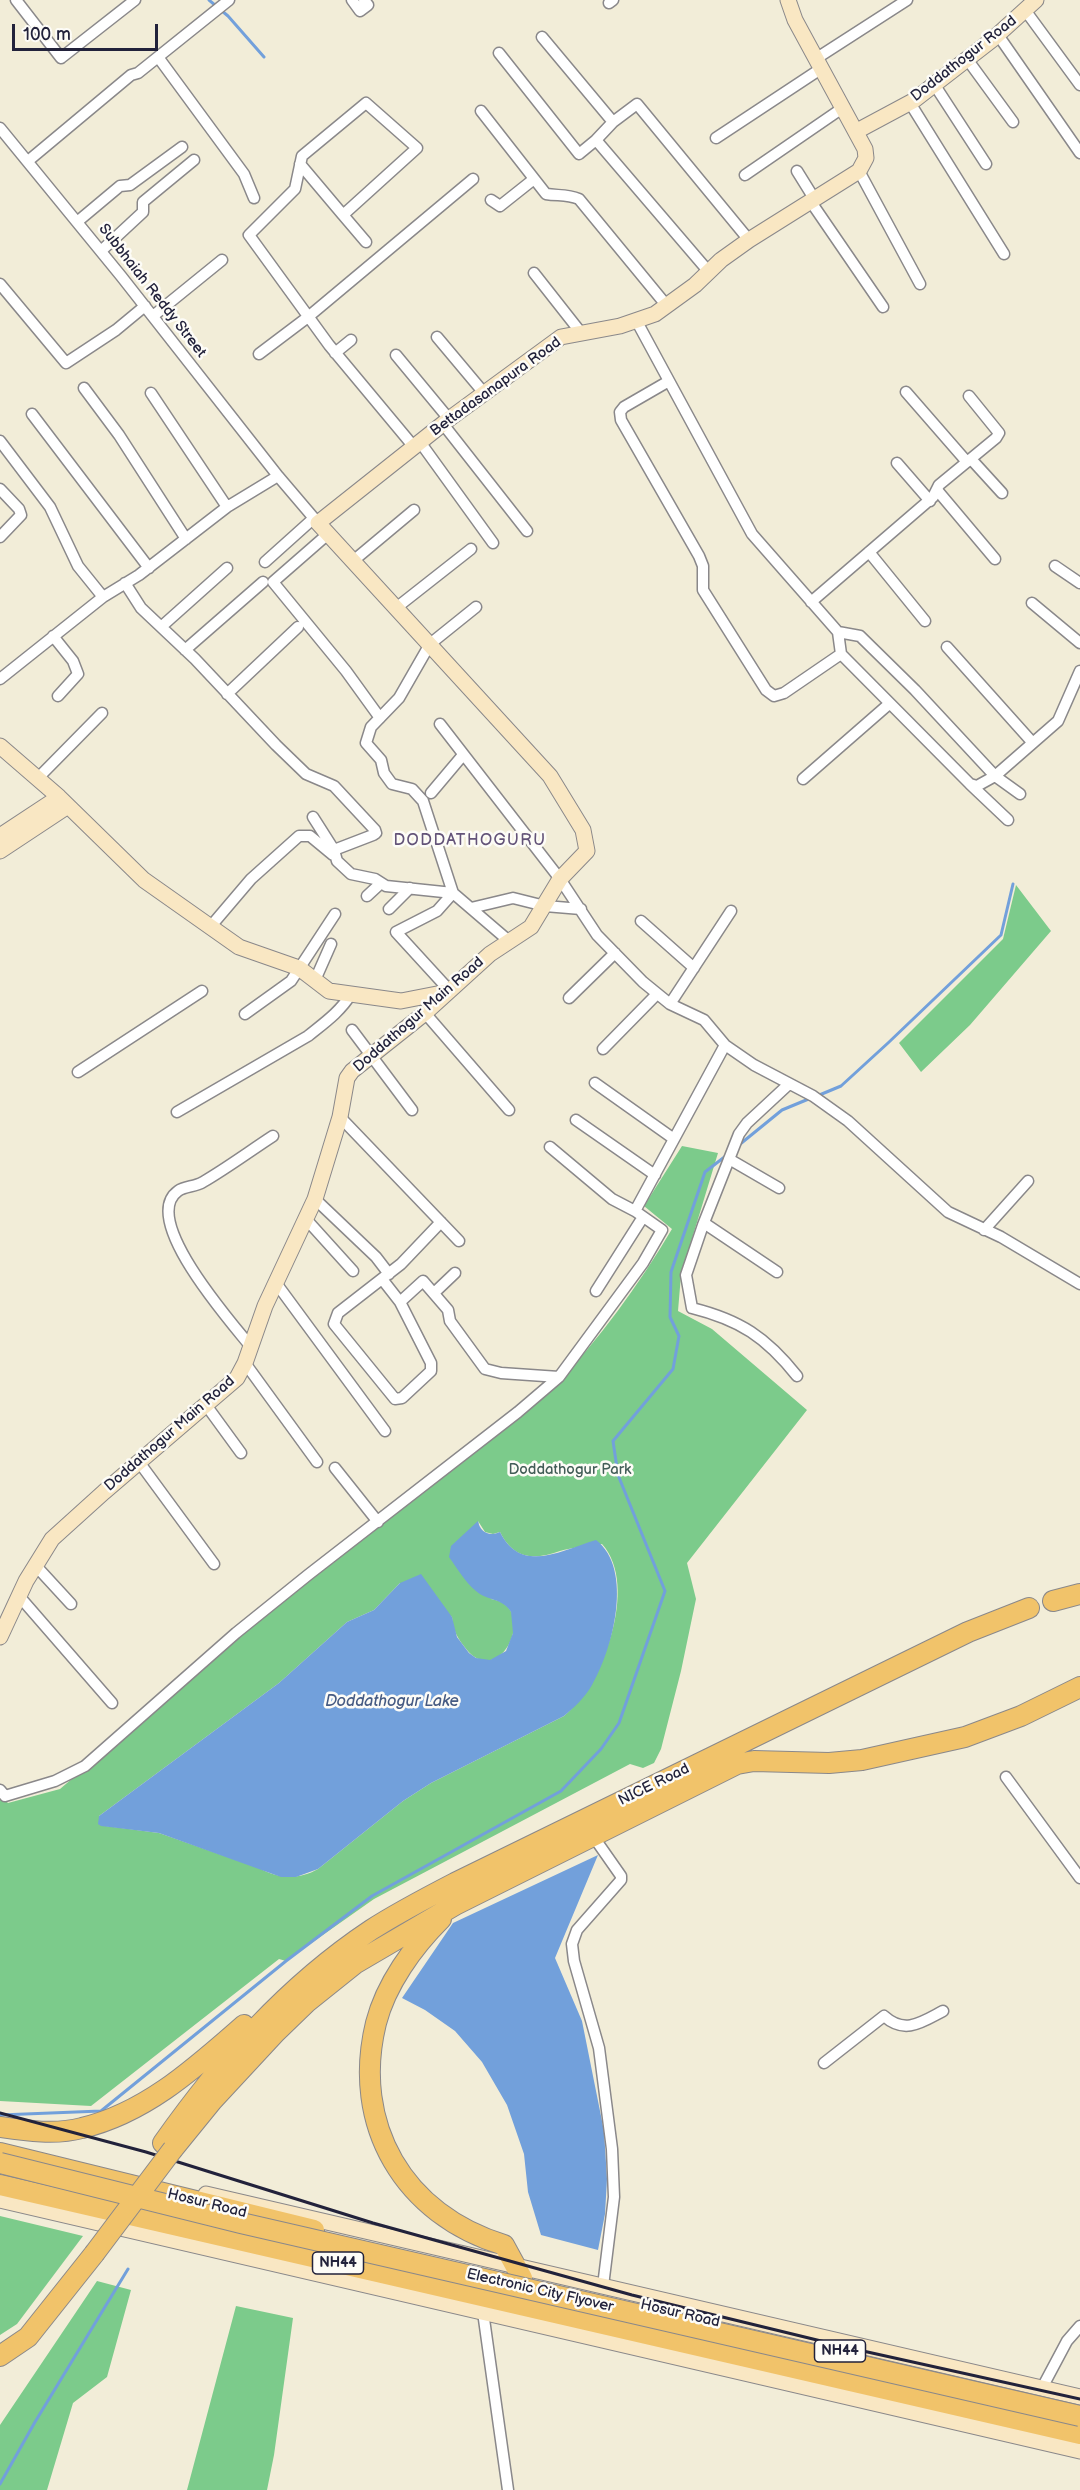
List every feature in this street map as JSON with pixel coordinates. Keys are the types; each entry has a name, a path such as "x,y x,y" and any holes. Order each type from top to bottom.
{"highway":[{"path":"1053,1600 1080,1594"},
{"name":"NICE Road","path":"295,1990 369,1931 397,1913 454,1883 968,1632 1029,1608"},
{"name":"NICE Road","path":"456,1905 746,1762 829,1763 862,1760 965,1737 1021,1716 1080,1687"},
{"path":"0,2343 17,2333 30,2320 88,2250 167,2147 306,2003 356,1963 456,1905"},
{"path":"456,1905 428,1932 412,1953 383,2003 372,2045 371,2094 388,2153 416,2194 439,2215 468,2232 504,2245 519,2272"},
{"path":"0,2132 82,2129 123,2114 160,2093 205,2059 271,2002 295,1990"},
{"path":"167,2147 200,2091 266,2016 295,1990"},
{"name":"Hosur Road","path":"0,2153 328,2234 519,2272 1080,2407"},
{"name":"Electronic City Flyover","path":"0,2163 241,2223 1080,2416"},
{"name":"Electronic City Flyover","path":"0,2174 503,2294 1080,2427"},
{"name":"Hosur Road","path":"0,2185 1080,2434"},
{"path":"0,2356 28,2337 88,2250"}],"street":[{"path":"16,0 61,58 135,0"},
{"path":"30,164 135,80 138,73 229,0"},
{"path":"352,0 360,11 368,5 364,0"},
{"path":"716,138 907,0"},
{"path":"791,1 795,20 865,149 866,158 859,171 920,284"},
{"path":"1030,5 1080,85"},
{"name":"Doddathogur Road","path":"857,131 910,103 998,35 1030,5"},
{"path":"998,35 1080,153"},
{"path":"542,37 613,122"},
{"path":"499,53 579,154 613,122 638,104 749,240"},
{"path":"158,57 244,174 254,198"},
{"path":"967,59 1013,122"},
{"path":"934,84 986,164"},
{"path":"343,215 417,148 366,103 302,156 295,189 249,236 335,353 417,445 492,543"},
{"path":"910,103 1004,254"},
{"path":"745,175 844,107"},
{"path":"481,111 546,194 555,196 567,194 579,199 667,306"},
{"name":"Subbhaiah Reddy Street","path":"0,128 4,140 30,164 278,476 320,525"},
{"path":"596,140 709,272"},
{"path":"77,222 120,186 130,185 182,147"},
{"path":"101,251 143,212 143,202 194,160"},
{"path":"300,164 366,242"},
{"path":"797,171 813,201 883,308"},
{"name":"Bettadasanapura Road","path":"320,525 446,421 561,337 582,334 655,314 695,285 749,240 859,171"},
{"path":"259,354 308,317 473,178"},
{"path":"491,200 500,206 534,179"},
{"path":"153,316 222,260"},
{"path":"534,273 582,334"},
{"path":"0,285 66,363 116,330 145,306"},
{"path":"636,320 752,534 838,632 841,654 889,705 1008,820"},
{"path":"437,337 484,393"},
{"path":"335,353 351,340"},
{"path":"396,355 527,531"},
{"path":"669,381 624,406 620,412 621,420 699,556 703,566 703,590 709,600 766,690 774,696 784,693 841,654"},
{"path":"84,387 119,435 186,539"},
{"path":"906,392 1002,493"},
{"path":"150,393 227,507"},
{"path":"811,602 930,501 939,485 996,438 999,433 969,396"},
{"path":"32,414 149,568"},
{"path":"0,441 50,507 78,566 103,597"},
{"path":"897,463 930,501"},
{"path":"0,679 103,597 149,568 227,507 278,476"},
{"path":"0,489 19,509 21,515 0,537"},
{"path":"938,490 995,559"},
{"path":"353,561 414,510"},
{"path":"265,562 320,525"},
{"path":"320,525 273,582 346,671 380,718"},
{"name":"Doddathogur Main Road","path":"0,1637 52,1539 237,1378 245,1363 265,1306 315,1199 340,1117 347,1078 371,1055 425,1013 490,954 531,927 560,879 587,851 583,830 550,776 320,525"},
{"path":"396,608 471,549"},
{"path":"869,552 925,621"},
{"path":"1054,566 1080,584"},
{"path":"161,627 227,568"},
{"path":"185,650 263,582"},
{"path":"125,584 141,608 306,774 334,786 375,830 376,833 373,835 334,853"},
{"path":"1032,603 1080,643"},
{"path":"476,607 430,644 399,698 371,728 366,742 381,760 384,773 392,784 412,789 423,801 453,893 509,941"},
{"path":"227,694 298,627"},
{"path":"838,632 860,636 915,690 995,776 1020,795"},
{"path":"53,636 73,660 78,674 58,696"},
{"path":"947,647 1032,742"},
{"path":"970,784 977,786 995,776 1058,721 1080,671"},
{"path":"803,778 889,705"},
{"path":"38,778 102,713"},
{"path":"440,724 560,879 597,935 657,994 670,1004 704,1020 725,1045 754,1065 813,1096 848,1121 948,1212 1077,1281 1080,1268"},
{"path":"0,746 64,802 144,880 239,947 299,968 316,978 329,991 401,1001 450,991"},
{"path":"431,793 463,755"},
{"path":"0,836 64,802"},
{"path":"0,851 64,802"},
{"path":"313,816 344,869 351,874 375,879 386,886 453,893"},
{"path":"211,926 251,879 299,836 310,836 334,853"},
{"path":"367,896 381,883"},
{"path":"389,909 410,888"},
{"path":"450,991 396,932 437,911 453,893"},
{"path":"471,908 513,898 545,906 581,909"},
{"path":"670,1004 730,911"},
{"path":"245,1014 291,981 335,914"},
{"path":"641,921 694,968"},
{"path":"316,978 331,944"},
{"path":"569,998 615,953"},
{"path":"78,1072 202,991"},
{"path":"177,1112 308,1036 328,1021 344,1005 351,994"},
{"path":"603,1049 657,994"},
{"path":"425,1013 509,1110"},
{"path":"352,1030 412,1110"},
{"path":"596,1291 639,1214 655,1175 725,1045"},
{"path":"595,1083 674,1139"},
{"path":"789,1084 747,1123 739,1134 686,1275 692,1308 730,1319 746,1328 781,1356 797,1376"},
{"path":"340,1117 459,1241"},
{"path":"576,1120 655,1175"},
{"path":"251,1347 184,1259 173,1230 168,1204 178,1191 202,1183 273,1136"},
{"path":"0,1790 6,1796 45,1785 85,1766 236,1633 518,1412 559,1377 643,1263 662,1230 612,1199 550,1147"},
{"path":"729,1159 779,1188"},
{"path":"984,1230 1028,1181"},
{"path":"315,1199 376,1257 386,1276 400,1302 431,1362 431,1371 402,1398 395,1399 334,1324 338,1313 386,1276 441,1222"},
{"path":"306,1220 353,1271"},
{"path":"704,1222 777,1272"},
{"path":"434,1293 455,1273"},
{"path":"400,1302 423,1281 448,1310 450,1321 485,1369 501,1373 559,1377"},
{"path":"276,1283 385,1431"},
{"path":"245,1363 317,1462"},
{"path":"206,1405 241,1453"},
{"path":"139,1462 214,1564"},
{"path":"335,1468 378,1522"},
{"path":"36,1566 71,1604"},
{"path":"20,1596 112,1702"},
{"path":"1005,1776 1080,1878"},
{"path":"593,1836 621,1876 621,1880 577,1930 572,1944 574,1961 599,2048 612,2149 614,2197 603,2286"},
{"path":"824,2063 884,2016 904,2028 919,2024 943,2011"},
{"name":"Hosur Road","path":"0,2132 519,2272"},
{"path":"0,2200 1080,2451"},
{"path":"519,2272 603,2286 1080,2397"},
{"path":"483,2312 508,2490"},
{"path":"1042,2388 1066,2341 1080,2326"}],"green space":[{"path":"1016,885 1051,931 970,1025 921,1072 899,1043 1003,939"},
{"name":"Doddathogur Park","path":"682,1146 718,1153 681,1275 678,1311 712,1329 807,1410 687,1563 696,1599 681,1671 661,1749 654,1763 643,1768 630,1764 374,1899 286,1961 279,1959 91,2106 0,2101 0,1795 8,1803 60,1789 275,1606 554,1386 618,1311 672,1229 644,1206","holes":["478,1521 485,1532 493,1534 500,1532 518,1553 533,1556 602,1544 613,1562 617,1584 617,1609 612,1634 591,1682 564,1716 431,1783 403,1801 318,1869 303,1875 281,1876 159,1833 106,1826 99,1816 279,1683 347,1622 374,1610 400,1583 452,1617 455,1631 461,1642 480,1660 492,1660 502,1653 510,1642 514,1629 513,1616 505,1605 491,1599"]},
{"path":"0,2216 83,2236 17,2324 0,2335"},
{"path":"97,2281 131,2290 107,2377 73,2403 47,2490 0,2490 0,2425"},
{"path":"236,2306 293,2318 267,2490 187,2490"}],"water":[{"name":"Doddathogur Lake","path":"478,1521 486,1532 492,1534 500,1532 509,1545 519,1553 531,1556 556,1553 596,1540 608,1553 617,1589 613,1631 600,1670 592,1685 580,1702 564,1716 431,1783 403,1801 318,1869 296,1877 281,1877 159,1833 98,1824 99,1816 279,1683 347,1622 374,1610 400,1583 421,1574 452,1617 457,1637 469,1653 476,1658 490,1660 506,1651 513,1633 511,1612 508,1607 476,1591 449,1557 451,1546"},
{"path":"598,1855 555,1958 582,2021 604,2131 607,2179 605,2214 598,2250 541,2235 528,2192 524,2154 507,2105 482,2062 455,2031 425,2010 402,1998 453,1923"}],"waterway":[{"path":"209,0 228,16 264,57"},
{"path":"817,1096 841,1086 1001,935 1013,884"},
{"path":"739,1145 782,1110 811,1098"},
{"path":"0,2115 101,2111 286,1961 372,1896 561,1791 601,1749 619,1723 665,1591 618,1475 613,1441 673,1369 679,1336 670,1317 671,1272 705,1172 727,1155"},
{"path":"0,2484 128,2269"}],"railway":[{"path":"0,2113 146,2152 373,2223 632,2295 854,2349 1080,2399"}],"district":[{"name":"DODDATHOGURU","path":"470,841"}]}
